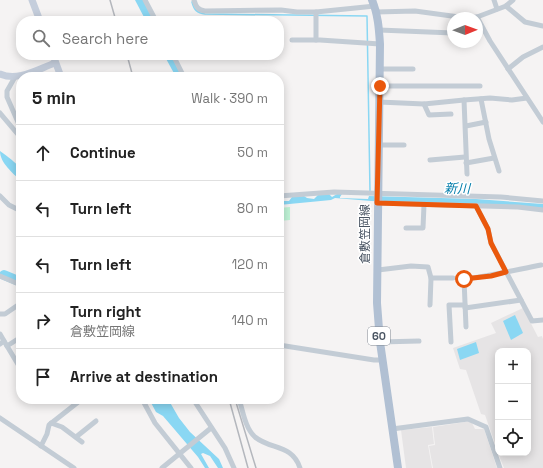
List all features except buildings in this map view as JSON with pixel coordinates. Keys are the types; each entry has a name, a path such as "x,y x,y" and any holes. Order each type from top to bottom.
{"main road":[{"name":"倉敷笠岡線","path":"375,5 380,44 377,193 377,303 380,342 398,468"}],"street":[{"path":"32,0 38,16"},
{"path":"145,0 153,16"},
{"path":"194,0 199,10 205,12 281,10 316,12 375,5 447,16"},
{"path":"494,0 497,9"},
{"path":"483,15 506,6 513,0"},
{"path":"506,6 525,22 543,26"},
{"path":"316,12 316,40"},
{"path":"483,28 527,98 540,113 543,122"},
{"path":"379,30 447,33"},
{"path":"292,40 364,42 380,44"},
{"path":"508,69 524,57 543,47"},
{"path":"54,60 59,72"},
{"path":"176,60 182,72"},
{"path":"30,72 55,63"},
{"path":"379,69 413,69"},
{"path":"0,74 7,77 16,77 8,91 7,97 16,118"},
{"path":"380,86 480,86"},
{"path":"379,102 424,104 480,99 512,100 527,98"},
{"path":"480,99 498,171"},
{"path":"464,100 467,174"},
{"path":"424,104 429,115 451,114"},
{"path":"0,113 16,132"},
{"path":"466,126 486,122"},
{"path":"378,145 404,145"},
{"path":"430,160 494,158"},
{"path":"284,196 334,192 501,197 543,201"},
{"path":"0,196 9,205 16,208"},
{"path":"377,203 518,207 543,210"},
{"path":"406,228 423,228 424,205"},
{"path":"476,206 488,229 491,243 532,321 543,320"},
{"path":"466,327 464,279 491,276 541,265"},
{"path":"378,270 411,266 428,267 431,278 430,305"},
{"path":"0,276 16,283"},
{"path":"431,278 453,278"},
{"path":"451,342 449,305 465,306 521,300"},
{"path":"0,314 5,314 16,306"},
{"path":"0,334 4,344 16,362"},
{"path":"4,344 16,338"},
{"path":"380,342 420,341"},
{"path":"284,346 367,359 383,360"},
{"path":"41,446 47,434 49,425 76,404"},
{"path":"145,404 155,423 182,452 191,468"},
{"path":"196,404 225,448 234,468"},
{"path":"240,404 248,429 254,436 262,442 289,451 295,457 300,468"},
{"path":"0,418 74,468"},
{"path":"392,429 468,419 486,427 500,468"},
{"path":"76,437 96,421"},
{"path":"51,423 62,427 82,442"},
{"path":"162,468 211,428"}],"shaded area":[{"path":"523,308 538,337 542,336 543,468 504,468 499,456 531,456 531,348 495,348 495,443 485,415 481,414 466,370 460,369 453,348 496,333 491,323"},
{"path":"471,421 475,429 484,429 497,468 433,468 429,446 435,445 433,427"},
{"path":"432,427 434,444 428,445 432,468 406,468 401,430"}],"green space":[{"path":"290,207 290,220 284,221 284,208"}],"water":[{"path":"135,0 143,0 151,16 143,16"},
{"path":"167,60 174,60 180,72 173,72"},
{"path":"0,151 16,163 16,176 2,160"},
{"path":"329,194 332,197 337,194 342,194 340,198 368,199 369,196 476,199 543,204 543,208 371,201 335,198 331,200 284,205 284,201 289,201 292,197 304,196 314,199 318,195"},
{"path":"515,315 523,333 511,340 503,321"},
{"path":"476,342 479,353 460,360 457,349"},
{"path":"152,404 171,404 190,432 219,459 223,468 218,468 210,456 203,453 201,454 209,468 205,468 198,457 163,416 156,412"}],"waterway":[{"path":"192,2 196,11 205,14 367,16 370,192"},
{"path":"4,275 16,280"}],"railway":[{"path":"110,0 115,16"},
{"path":"128,60 132,72"},
{"path":"230,404 248,468"},
{"path":"237,404 256,468"}],"route":[{"path":"380,86 377,203 476,206 488,229 491,243 506,272 491,276 464,279"}],"water label":[{"name":"新川","path":"457,188"}]}
